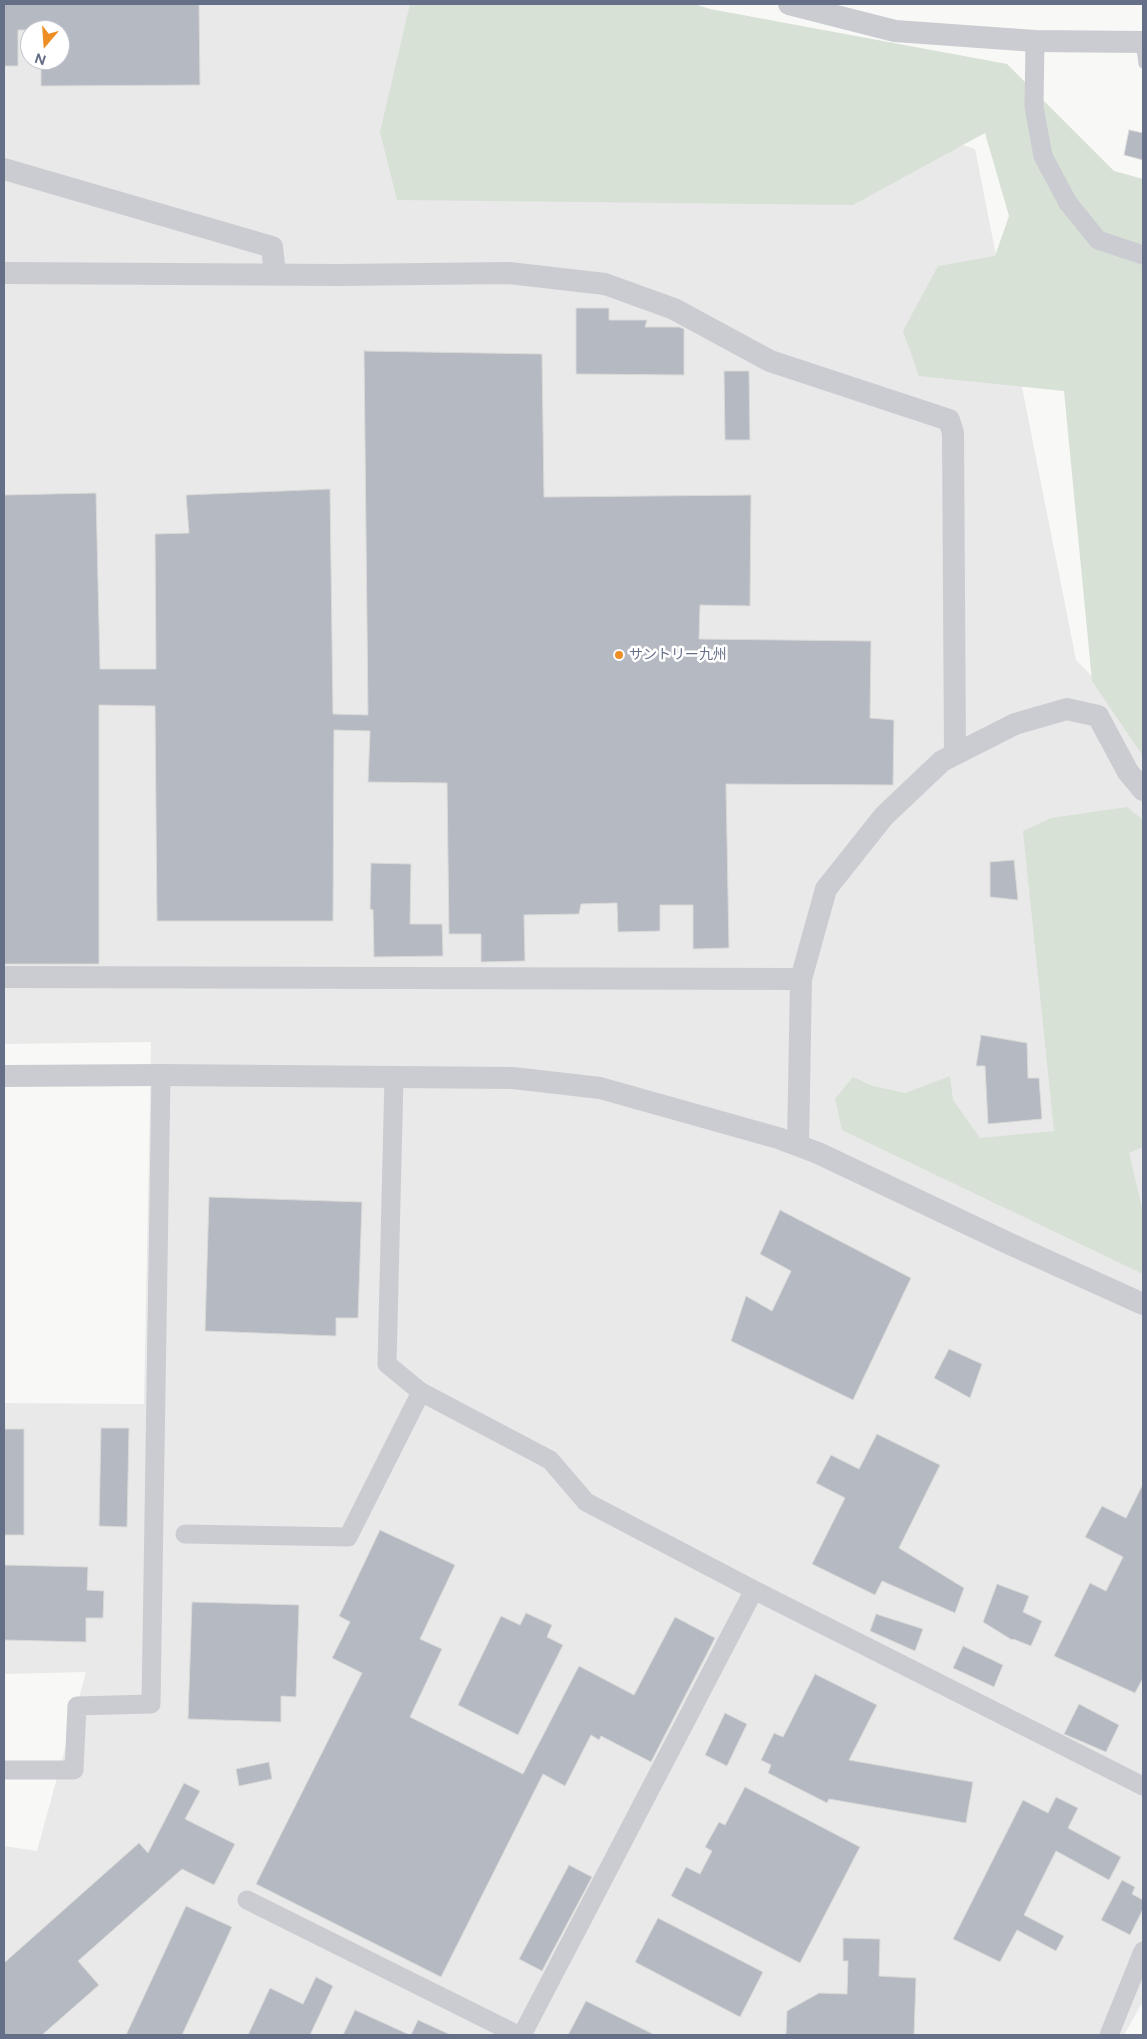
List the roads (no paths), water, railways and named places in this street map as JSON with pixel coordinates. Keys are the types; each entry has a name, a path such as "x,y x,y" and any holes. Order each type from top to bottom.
{"street":[{"path":"790,4 895,31 1035,41 1142,42"},
{"path":"1035,41 1034,106 1043,156 1068,203 1098,240 1143,255"},
{"path":"4,169 272,247 275,274"},
{"path":"4,273 509,273 605,284 674,309 770,361 949,420 953,433 955,754"},
{"path":"798,1145 800,979 826,889 884,816 942,761 1015,724 1067,709 1098,716 1128,772 1143,790"},
{"path":"4,977 800,979"},
{"path":"4,1076 161,1075 513,1078 600,1088 798,1145 1143,1304"},
{"path":"4,1770 74,1770 77,1706 151,1704 161,1075"},
{"path":"394,1077 387,1364 421,1392 550,1460 586,1502 754,1590 1143,1786"},
{"path":"185,1534 348,1537 421,1392"},
{"path":"247,1900 520,2035 754,1590"},
{"path":"1109,2035 1143,1950"}],"lane":[{"path":"1142,42 1141,60 1143,64"}],"place":[{"name":"サントリー九州","path":"619,655"}]}
